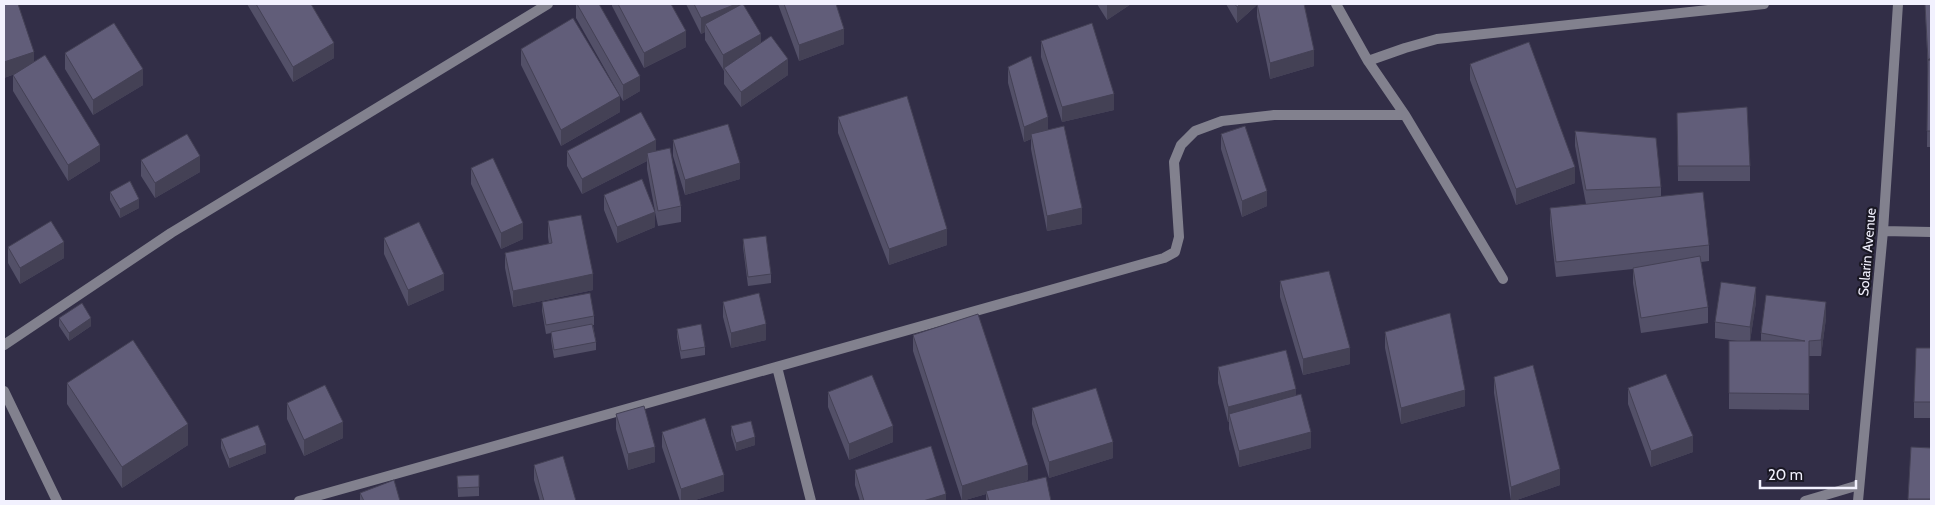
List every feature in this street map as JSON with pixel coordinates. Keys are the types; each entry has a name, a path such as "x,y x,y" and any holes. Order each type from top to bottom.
{"street":[{"path":"4,345 171,233 548,4"},
{"path":"1336,4 1368,61 1405,115 1503,280"},
{"path":"1368,61 1437,39 1764,4"},
{"name":"Solarin Avenue","path":"1858,501 1883,231 1898,4"},
{"path":"299,501 1164,258 1175,252 1179,237 1174,162 1181,145 1195,131 1222,121 1274,115 1405,115"},
{"path":"1883,231 1931,232"},
{"path":"777,367 811,501"},
{"path":"4,392 57,501"},
{"path":"1805,501 1859,485"}],"building":[{"path":"4,4 18,4 34,52 4,62"},
{"path":"256,4 311,4 334,43 293,67"},
{"path":"577,4 599,4 640,76 623,85"},
{"path":"618,4 671,4 686,31 644,53"},
{"path":"694,4 736,4 701,18"},
{"path":"742,4 761,34 723,55 705,24"},
{"path":"784,4 836,4 844,29 799,45"},
{"path":"1257,4 1304,4 1314,50 1270,63"},
{"path":"1925,4 1931,4 1931,58 1928,60"},
{"path":"573,18 620,96 561,130 521,49"},
{"path":"114,23 143,69 93,100 65,53"},
{"path":"1092,23 1114,94 1062,107 1041,41"},
{"path":"771,36 788,59 741,92 724,68"},
{"path":"1529,42 1575,167 1516,189 1470,64"},
{"path":"45,55 100,145 68,165 13,75"},
{"path":"1031,56 1048,117 1024,127 1008,67"},
{"path":"1928,60 1931,60 1931,131 1927,131"},
{"path":"907,96 947,229 889,249 838,117"},
{"path":"1747,107 1750,166 1678,166 1677,113"},
{"path":"641,112 656,140 582,179 567,151"},
{"path":"728,124 740,163 685,180 673,140"},
{"path":"1064,126 1082,208 1047,216 1031,134"},
{"path":"1245,126 1267,191 1242,201 1221,134"},
{"path":"1575,131 1656,138 1661,187 1586,190"},
{"path":"187,134 200,156 155,183 141,160"},
{"path":"670,148 681,206 658,211 647,153"},
{"path":"493,158 523,223 501,233 471,168"},
{"path":"642,179 655,212 617,227 604,195"},
{"path":"130,181 139,199 120,209 110,192"},
{"path":"1703,192 1709,245 1556,262 1550,208"},
{"path":"581,215 593,274 513,291 505,253 552,243 548,221"},
{"path":"51,221 64,242 20,268 8,247"},
{"path":"419,222 444,274 408,290 384,238"},
{"path":"766,236 771,274 748,277 743,239"},
{"path":"1700,256 1708,307 1641,318 1633,268"},
{"path":"1329,271 1350,348 1303,359 1280,281"},
{"path":"1721,282 1756,287 1750,327 1715,322"},
{"path":"590,293 594,316 546,325 542,302"},
{"path":"759,293 766,324 731,333 723,302"},
{"path":"1766,295 1826,302 1821,340 1809,341 1809,394 1729,393 1729,341 1805,341 1761,333"},
{"path":"82,303 91,318 69,333 59,318"},
{"path":"1450,313 1465,390 1401,408 1385,332"},
{"path":"978,314 1028,465 962,486 913,335"},
{"path":"592,324 596,342 554,350 551,332"},
{"path":"701,324 705,347 681,351 677,329"},
{"path":"133,340 188,424 122,467 67,383"},
{"path":"1916,348 1931,348 1931,402 1914,402"},
{"path":"1286,350 1296,389 1228,407 1218,367"},
{"path":"1533,365 1560,469 1511,487 1494,377"},
{"path":"1666,374 1693,436 1651,451 1628,388"},
{"path":"872,375 893,426 849,444 828,392"},
{"path":"325,385 343,422 304,440 287,403"},
{"path":"1096,388 1113,442 1049,462 1032,408"},
{"path":"1301,394 1311,432 1239,451 1229,414"},
{"path":"644,406 655,447 628,454 616,414"},
{"path":"705,418 724,475 681,489 662,432"},
{"path":"751,421 755,437 736,443 731,426"},
{"path":"258,425 266,445 229,459 221,439"},
{"path":"931,446 946,494 923,501 864,501 855,470"},
{"path":"1911,447 1931,448 1931,499 1908,499"},
{"path":"563,456 576,501 544,501 534,465"},
{"path":"479,475 479,487 458,488 457,476"},
{"path":"1046,477 1051,501 989,501 986,491"},
{"path":"394,480 400,501 364,501 360,493"}]}
